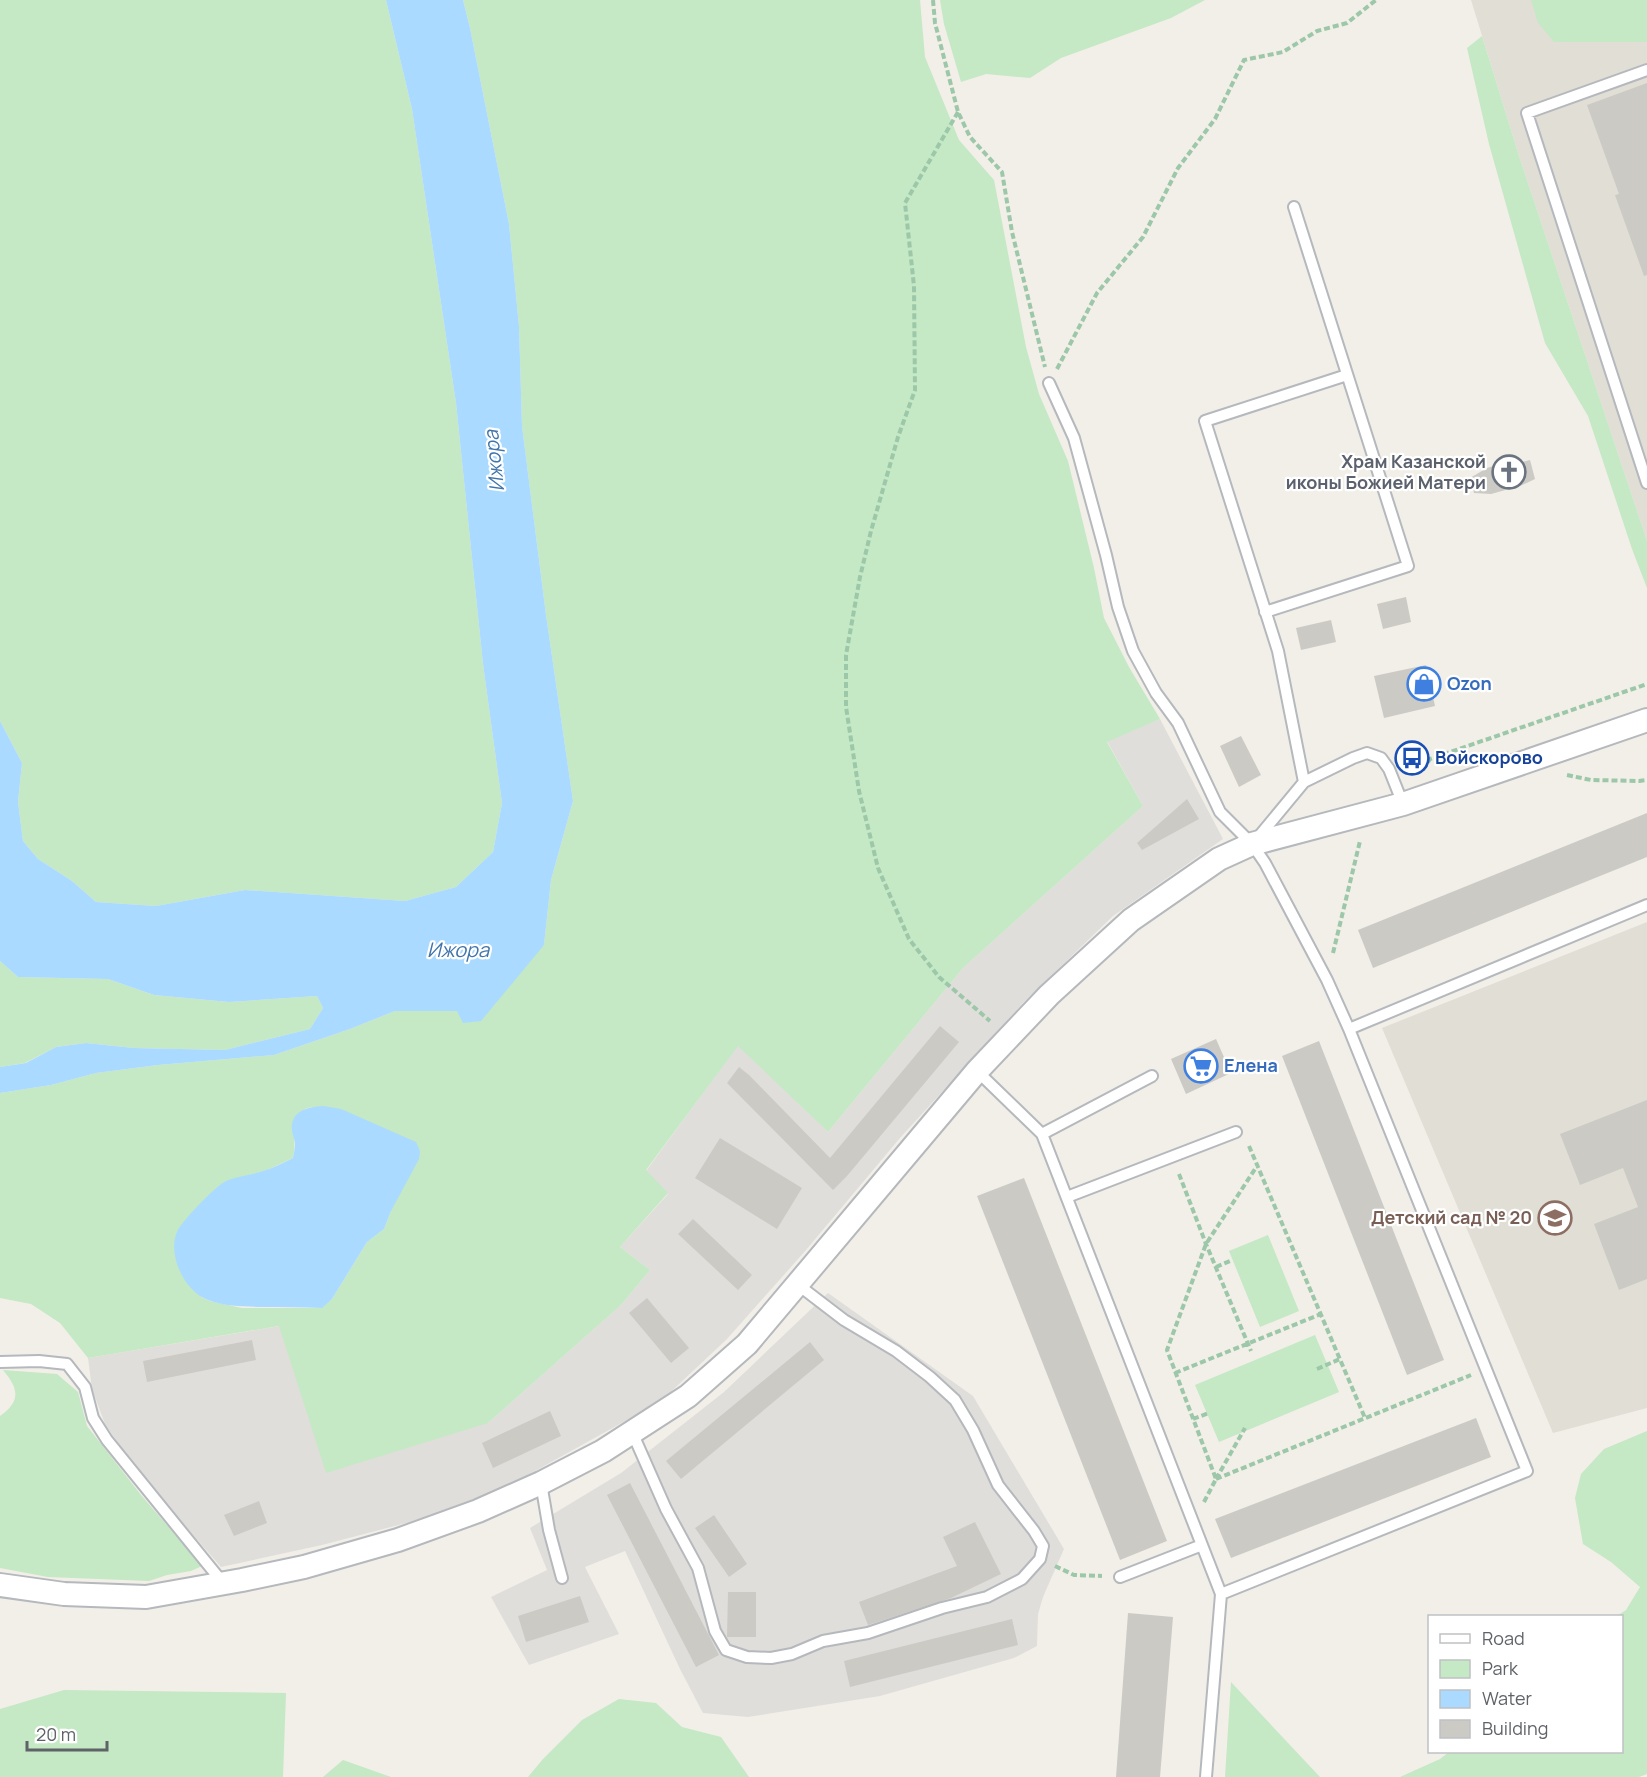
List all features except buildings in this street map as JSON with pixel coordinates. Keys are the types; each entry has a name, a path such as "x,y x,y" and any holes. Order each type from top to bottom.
{"street":[{"path":"0,1585 64,1594 146,1597 304,1567 398,1540 478,1511 542,1483 603,1451 688,1396 747,1344 977,1071 1049,994 1131,920 1219,860 1252,844 1403,804 1647,720"}],"lane":[{"path":"1647,70 1527,113 1647,483"},
{"path":"1265,612 1408,567 1294,207"},
{"path":"1304,782 1278,651 1204,421 1347,375"},
{"path":"1049,383 1074,438 1118,607 1133,651 1156,693 1178,723 1220,812 1252,844 1265,863 1327,980 1349,1029 1527,1471 1221,1594"},
{"path":"1252,844 1304,782 1367,753 1381,758 1389,769 1403,804"},
{"path":"1349,1029 1647,905"},
{"path":"977,1071 1042,1134 1221,1594 1206,1777"},
{"path":"1042,1134 1152,1076"},
{"path":"1067,1197 1236,1132"},
{"path":"632,1432 666,1509 698,1568 715,1631 726,1650 747,1657 771,1658 792,1654 823,1641 868,1633 942,1608 987,1597 1022,1579 1040,1559 1043,1546 998,1485 973,1430 955,1400 896,1351 844,1320 797,1284"},
{"path":"0,1362 39,1361 68,1364 85,1387 93,1419 107,1440 223,1583"},
{"path":"542,1483 549,1530 562,1578"},
{"path":"1120,1576 1202,1545"}],"path":[{"path":"933,0 935,23 958,112 970,137 1002,172 1012,232 1049,383"},
{"path":"1049,383 1097,293 1143,237 1178,168 1215,119 1244,60 1283,52 1317,31 1347,23 1376,0"},
{"path":"958,112 905,203 914,286 915,390 898,437 863,566 846,655 846,707 859,791 878,868 909,939 939,977 1008,1038"},
{"path":"1403,804 1430,759 1647,684"},
{"path":"1560,773 1591,780 1647,780"},
{"path":"1327,980 1361,833"},
{"path":"1236,1132 1246,1140 1365,1418"},
{"path":"1172,1156 1251,1351"},
{"path":"1216,1479 1167,1350 1206,1244 1257,1166"},
{"path":"1216,1267 1230,1261"},
{"path":"1175,1373 1321,1314"},
{"path":"1317,1369 1340,1359"},
{"path":"1216,1479 1486,1368"},
{"path":"1193,1419 1209,1413"},
{"path":"1194,1523 1245,1428"},
{"path":"1040,1559 1074,1575 1120,1576"}],"shaded area":[{"path":"1471,0 1647,0 1647,541 1519,156"},
{"path":"1160,719 1223,839 1113,916 1023,1003 900,1138 806,1250 727,1339 661,1401 506,1487 410,1522 322,1545 221,1567 137,1471 105,1424 92,1389 88,1358 280,1326 488,1423 621,1305 650,1270 620,1247 668,1194 646,1171 738,1045 828,1132 963,968 1143,806 1107,741"},
{"name":"Детский сад № 20","path":"1647,922 1647,1408 1553,1433 1382,1028"},
{"path":"828,1293 973,1396 1064,1549 1038,1614 1037,1646 1014,1658 880,1696 748,1717 703,1713 625,1551 585,1567 619,1634 529,1665 491,1597 547,1570 530,1528 621,1473 724,1392"}],"green space":[{"path":"0,0 386,0 412,109 456,403 483,664 502,803 493,852 456,887 405,901 245,890 156,906 96,902 72,881 38,859 23,841 18,802 22,763 0,721"},
{"path":"463,0 920,0 925,57 959,140 994,180 1026,347 1039,394 1068,461 1104,618 1129,667 1160,719 1107,742 1143,806 963,968 828,1132 738,1046 646,1170 668,1193 620,1247 650,1270 621,1305 488,1423 326,1473 279,1326 88,1358 60,1323 31,1304 0,1298 0,1093 51,1085 96,1073 274,1055 395,1011 457,1011 544,945 551,880 573,801 522,426 519,326 509,224","holes":["312,1107 391,1211 384,1229 367,1242 332,1299 321,1308 242,1308 201,1297 202,1202 224,1182 267,1170 293,1158 295,1120 303,1110"]},
{"path":"940,0 1205,0 1171,18 1061,58 1030,78 986,74 961,82 944,24"},
{"path":"1531,0 1647,0 1647,42 1554,42 1538,23"},
{"path":"1482,36 1519,156 1647,541 1647,588 1588,416 1545,343 1489,144 1467,48"},
{"path":"0,961 18,977 108,979 154,995 229,1002 317,996 323,1008 310,1029 225,1050 134,1048 86,1043 56,1047 25,1063 0,1067"},
{"path":"1268,1235 1299,1311 1260,1327 1229,1251"},
{"path":"1315,1335 1339,1392 1219,1442 1195,1385"},
{"path":"3,1370 57,1374 78,1392 87,1426 141,1495 202,1566 191,1571 149,1581 48,1577 0,1568 0,1416 12,1405 15,1394 12,1383"},
{"path":"1647,1431 1647,1774 1639,1777 1400,1777 1440,1759 1448,1753 1623,1753 1623,1615 1618,1615 1626,1610 1640,1587 1611,1562 1583,1544 1575,1498 1581,1474 1604,1449"},
{"path":"1231,1682 1320,1777 1225,1777"},
{"path":"64,1690 286,1693 283,1777 0,1777 0,1709"},
{"path":"619,1699 656,1703 682,1727 721,1737 749,1777 528,1777 582,1720"},
{"path":"343,1760 391,1777 323,1777"}],"water":[{"name":"Ижора","path":"386,0 463,0 509,224 519,326 522,426 573,801 551,880 544,945 481,1021 463,1023 457,1011 395,1011 274,1055 96,1073 51,1085 0,1093 0,1067 26,1063 56,1047 86,1043 134,1048 225,1050 310,1029 323,1008 317,996 229,1002 154,995 108,979 18,977 0,961 0,721 22,763 18,802 23,841 38,859 72,881 96,902 156,906 245,890 405,901 456,887 493,852 502,803 483,664 456,403 412,109"},
{"path":"313,1107 341,1109 416,1142 420,1151 419,1159 384,1229 367,1242 332,1299 322,1308 235,1306 200,1296 185,1281 176,1262 175,1241 180,1227 198,1206 224,1182 267,1170 293,1158 295,1144 292,1126 296,1115"}],"place":[{"name":"Храм Казанской иконы Божией Матери","path":"1509,472"},
{"name":"Ozon","path":"1424,684"},
{"name":"Войскорово","path":"1412,758"},
{"name":"Елена","path":"1201,1066"},
{"name":"Детский сад № 20","path":"1555,1218"}]}
